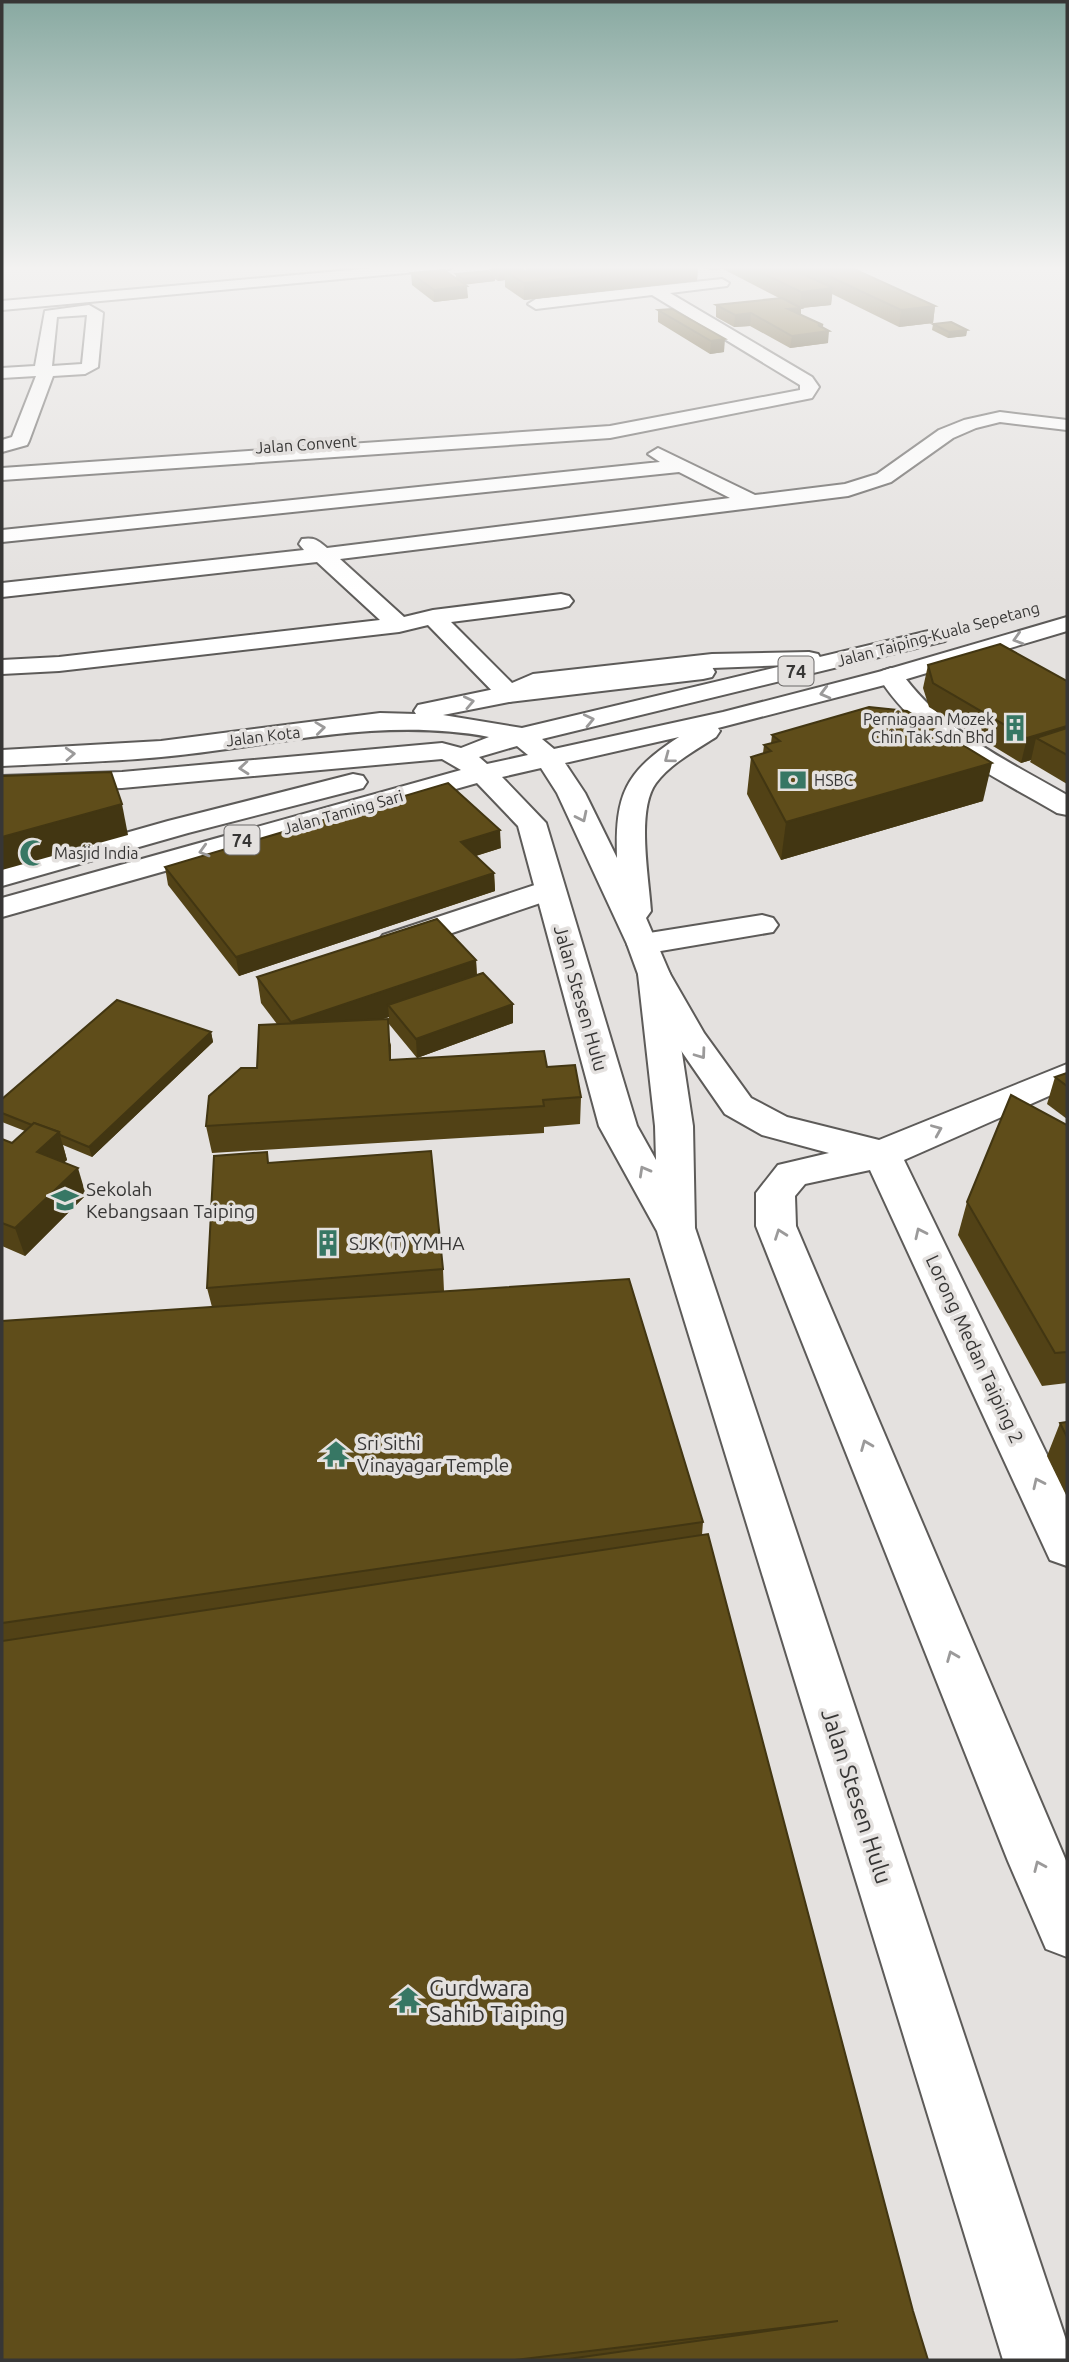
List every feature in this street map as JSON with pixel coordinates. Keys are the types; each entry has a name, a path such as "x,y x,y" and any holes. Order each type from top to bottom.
{"main road":[{"path":"2,446 20,441 45,375"},
{"path":"603,428 806,394 810,387 796,375"},
{"path":"2,590 848,490 884,478 923,448 970,424 1000,417 1067,425"},
{"name":"Jalan Convent","path":"2,474 198,456 603,428 755,503"},
{"path":"198,456 224,475"},
{"name":"Jalan Convent","path":"2,463 198,456"},
{"path":"2,536 682,466"},
{"path":"245,491 321,554 399,625"},
{"name":"Jalan Taiping-Kuala Sepetang","path":"1029,611 1067,600"},
{"path":"2,667 59,664 399,625 433,617 561,601"},
{"path":"433,617 509,694"},
{"name":"Jalan Taiping-Kuala Sepetang","path":"548,758 725,719 891,676 1067,624"},
{"name":"Jalan Taiping-Kuala Sepetang","path":"522,736 964,629"},
{"path":"380,721 509,694 809,659 913,643"},
{"path":"891,676 898,691 932,726 1067,807"},
{"path":"725,719 663,761 640,787 632,821 644,948 688,1036 738,1106 775,1126 882,1154"},
{"name":"Jalan Kota","path":"2,758 161,749 380,721 460,724 522,736"},
{"name":"Jalan Stesen Hulu","path":"522,736 548,758 571,793 644,948 674,1125 677,1231"},
{"name":"74","path":"470,764 522,736"},
{"name":"Jalan Kota","path":"2,784 122,780 442,751 470,764"},
{"name":"74","path":"470,764 548,758"},
{"name":"Jalan Stesen Hulu","path":"470,764 498,786 532,823 618,1126 677,1231 1038,2360"},
{"name":"Jalan Taming Sari","path":"2,877 178,827 470,764"},
{"name":"Jalan Taming Sari","path":"2,908 470,764"},
{"path":"122,780 156,784 187,797 191,810 178,827"},
{"path":"369,951 550,890"},
{"path":"644,948 762,925"},
{"path":"1067,1075 882,1154 792,1174 775,1193 776,1226 1028,1841 1067,1928"},
{"name":"Lorong Medan Taiping 2","path":"882,1154 1067,1545"}],"building":[{"path":"1000,644 1067,681 1067,726 1027,738 933,683 928,665"},
{"path":"869,707 907,711 992,763 786,822 751,757 771,751 764,745 780,741 772,735"},
{"path":"1067,728 1067,755 1036,738"},
{"path":"111,772 122,804 2,837 2,776"},
{"path":"448,783 500,830 461,842 494,873 236,957 165,867"},
{"path":"437,919 476,960 291,1022 257,977"},
{"path":"483,973 513,1004 416,1039 388,1005"},
{"path":"117,1000 211,1032 89,1147 60,1135 59,1132 2,1113 2,1099"},
{"path":"388,1019 390,1060 544,1051 547,1067 575,1065 581,1097 543,1100 544,1106 206,1126 209,1096 241,1068 257,1068 259,1025"},
{"path":"1067,1073 1067,1086 1055,1077"},
{"path":"1011,1095 1067,1125 1067,1352 1055,1353 967,1202"},
{"path":"34,1123 59,1132 37,1152 78,1168 15,1228 2,1223 2,1139 12,1143"},
{"name":"SJK (T) YMHA","path":"431,1151 443,1269 207,1288 214,1156 267,1152 268,1163"},
{"name":"Sri Sithi Vinayagar Temple","path":"629,1279 703,1522 2,1623 2,1321"},
{"path":"1067,1422 1067,1437 1060,1423"},
{"name":"Gurdwara Sahib Taiping","path":"708,1534 928,2360 561,2360 838,2321 515,2360 2,2360 2,1641"}],"place":[{"name":"Perniagaan Mozek Chin Tak Sdn Bhd","path":"1015,728"},
{"name":"HSBC","path":"793,780"},
{"name":"Masjid India","path":"33,853"},
{"name":"Sekolah Kebangsaan Taiping","path":"65,1200"},
{"name":"SJK (T) YMHA","path":"328,1243"},
{"name":"Sri Sithi Vinayagar Temple","path":"336,1454"},
{"name":"Gurdwara Sahib Taiping","path":"408,2000"}]}
